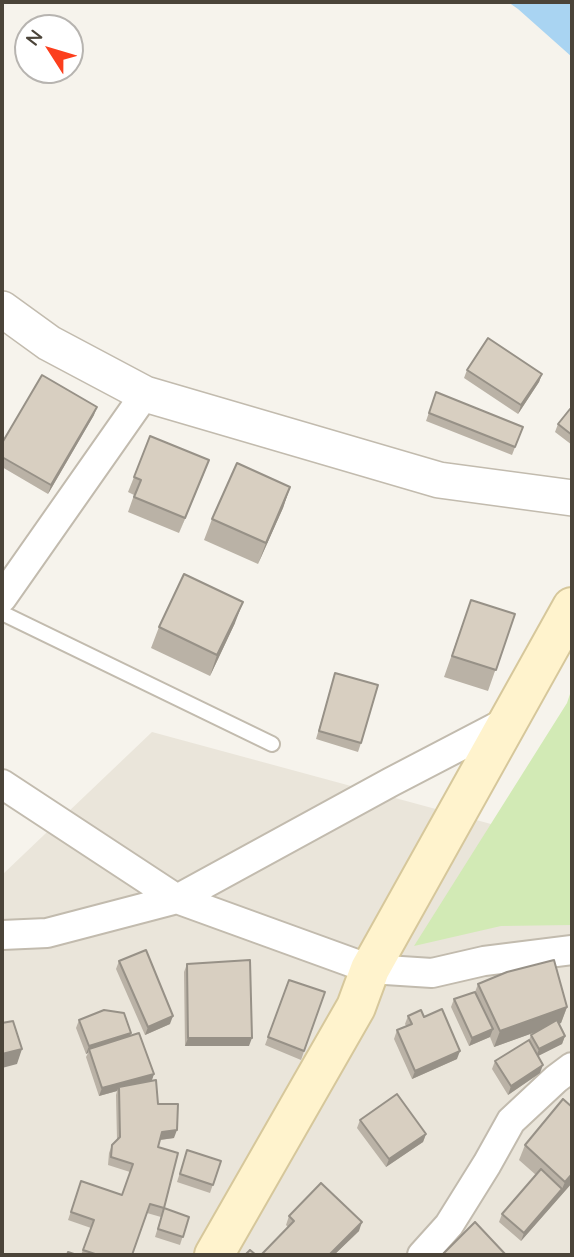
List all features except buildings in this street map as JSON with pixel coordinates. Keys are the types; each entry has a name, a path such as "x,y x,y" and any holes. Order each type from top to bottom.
{"main road":[{"path":"214,1255 356,1007 370,970 572,607"}],"street":[{"path":"2,309 49,343 145,394 439,481 572,498"},
{"path":"2,598 145,394"},
{"path":"2,935 47,933 177,899 508,721"},
{"path":"2,784 177,899 370,970 432,973 484,961 572,950"},
{"path":"422,1255 449,1225 511,1121 572,1067"}],"lane":[{"path":"2,612 272,744"}],"shaded area":[{"path":"152,732 572,846 572,1255 2,1255 2,875"}],"green space":[{"path":"572,688 572,925 501,926 414,946 567,703"}],"water":[{"path":"508,2 572,2 572,57 518,9"}]}
